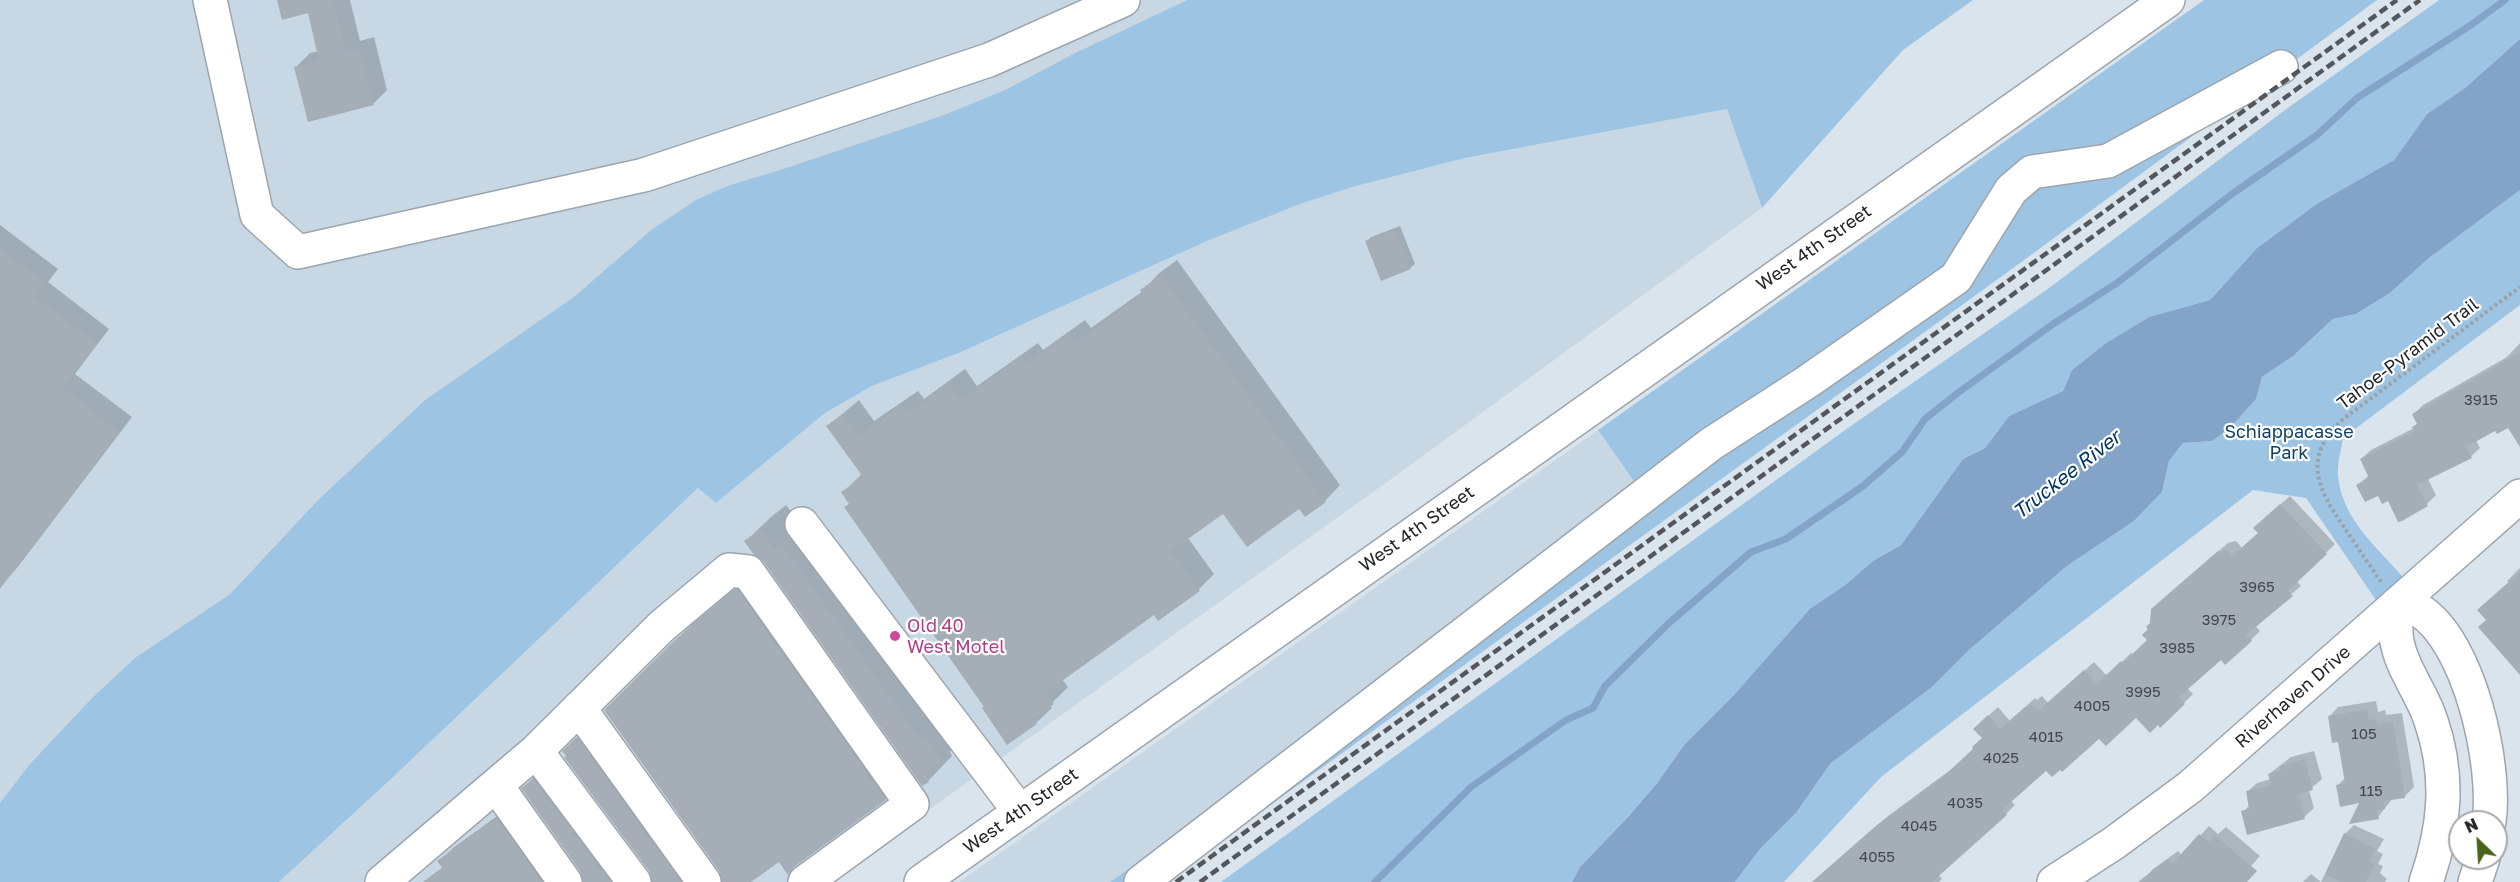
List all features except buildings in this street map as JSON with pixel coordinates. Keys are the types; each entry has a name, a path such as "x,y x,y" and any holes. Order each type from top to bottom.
{"main road":[{"path":"210,0 256,215 298,252 644,175 989,60 1123,0"},
{"name":"West 4th Street","path":"1914,177 2135,0"},
{"name":"West 4th Street","path":"921,882 1914,177 2168,0"},
{"path":"1141,882 1712,444 1807,382 1956,278 2011,190 2032,172 2108,161 2281,67"},
{"name":"Riverhaven Drive","path":"2054,882 2114,843 2190,787 2520,496"},
{"path":"802,524 1020,812"},
{"path":"382,882 536,751 662,626 729,570 748,572 912,804 805,882"},
{"path":"2426,882 2435,855 2444,812 2444,782 2432,721 2398,647 2395,633 2397,604 2417,608 2431,619 2439,628 2460,665 2477,710 2487,753 2490,810"},
{"path":"579,708 704,882"},
{"path":"536,751 634,882"},
{"path":"496,785 565,882"}],"path":[{"name":"Tahoe-Pyramid Trail","path":"2397,604 2327,502 2319,486 2316,470 2319,450 2329,432 2342,420 2520,287"}],"shaded area":[{"path":"0,0 1187,0 1073,54 1005,90 941,116 730,185 651,230 575,296 425,400 318,500 230,594 187,623 91,699 29,765 0,803"},
{"path":"1727,109 1762,208 1394,477 828,882 279,882 698,488 716,503 825,413 872,386 961,352 1207,241 1300,204 1356,186 1465,158"},
{"path":"1598,430 1648,501 1110,882 959,882"}],"green space":[{"path":"1187,0 1973,0 1903,50 1762,208 1727,109 1465,158 1356,186 1300,204 1207,241 961,352 872,386 825,413 716,503 698,488 279,882 0,882 0,803 29,765 91,699 135,658 230,594 318,500 425,400 575,296 651,230 696,200 730,185 941,116 1005,90 1073,54"},
{"path":"2204,0 2377,0 2016,266 1164,882 1110,882 1648,501 1598,430"},
{"path":"2439,0 2520,0 2520,39 2465,88 2427,114 2394,160 2318,203 2257,248 2210,300 2149,317 2106,343 2072,370 2063,391 2009,416 1985,448 1963,459 1901,545 1873,561 1844,586 1684,745 1658,782 1580,867 1572,882 1221,882 1848,428 2049,288 2285,110"},
{"name":"Schiappacasse Park","path":"2520,190 2520,305 2343,438 2338,475 2346,505 2362,531 2403,577 2376,600 2306,498 2253,490 1881,777 1784,882 1735,882 1760,849 1796,813 1830,764 1932,687 1969,650 2067,566 2134,521 2162,492 2169,461 2183,443 2212,441 2231,427 2256,399 2262,377 2293,356 2333,319 2356,314 2390,293 2429,258"}],"water":[{"name":"Truckee River","path":"2520,39 2520,190 2429,258 2390,293 2356,314 2333,319 2293,356 2262,377 2256,399 2231,427 2212,441 2183,443 2169,461 2162,492 2134,521 2067,566 1969,650 1932,687 1830,764 1796,813 1760,849 1735,882 1572,882 1580,867 1658,782 1684,745 1735,694 1810,609 1844,586 1873,561 1901,545 1963,459 1985,448 2009,416 2063,391 2072,370 2106,343 2149,317 2210,300 2257,248 2318,203 2394,160 2427,114 2465,88"}],"waterway":[{"path":"1375,882 1471,787 1566,720 1593,708 1605,686 1669,623 1751,552 1786,539 1863,486 1902,452 1925,419 1959,392 2053,324 2117,283 2232,194 2317,135 2357,98 2471,25 2505,0"}],"railway":[{"path":"1176,882 2397,0"},
{"path":"1200,882 2420,0"}],"place":[{"name":"Old 40 West Motel","path":"895,636"}]}
